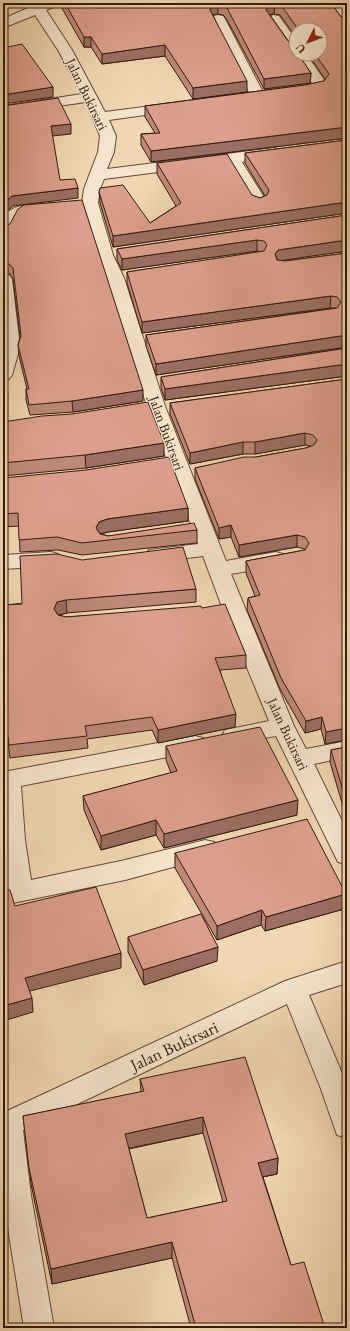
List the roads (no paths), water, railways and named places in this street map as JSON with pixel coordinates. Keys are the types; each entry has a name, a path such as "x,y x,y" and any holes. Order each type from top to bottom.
{"street":[{"path":"347,4 340,5 336,8 347,23"},
{"path":"3,24 41,5"},
{"name":"Jalan Bukirsari","path":"41,5 91,98 108,136 106,152 92,189 76,204 113,254 122,276 141,340 157,382 157,407 180,467 194,528 210,549 283,726 299,759 317,820 347,855"},
{"path":"274,18 288,38"},
{"path":"218,19 258,96"},
{"path":"242,98 314,89 319,85 318,81 305,62"},
{"path":"3,110 91,98"},
{"path":"100,117 187,105"},
{"path":"97,175 286,152"},
{"path":"232,159 259,202"},
{"path":"11,220 76,204"},
{"path":"3,279 11,347 3,375"},
{"path":"135,558 210,549"},
{"path":"218,569 297,555"},
{"path":"3,562 58,558 70,561"},
{"path":"210,609 233,607"},
{"path":"223,844 125,870 12,893 13,840 6,780 135,757 283,726"},
{"path":"299,759 347,749"},
{"name":"Jalan Bukirsari","path":"6,1124 294,989 347,972"},
{"path":"294,989 335,1089 347,1126"},
{"path":"6,1124 39,1328"}]}
